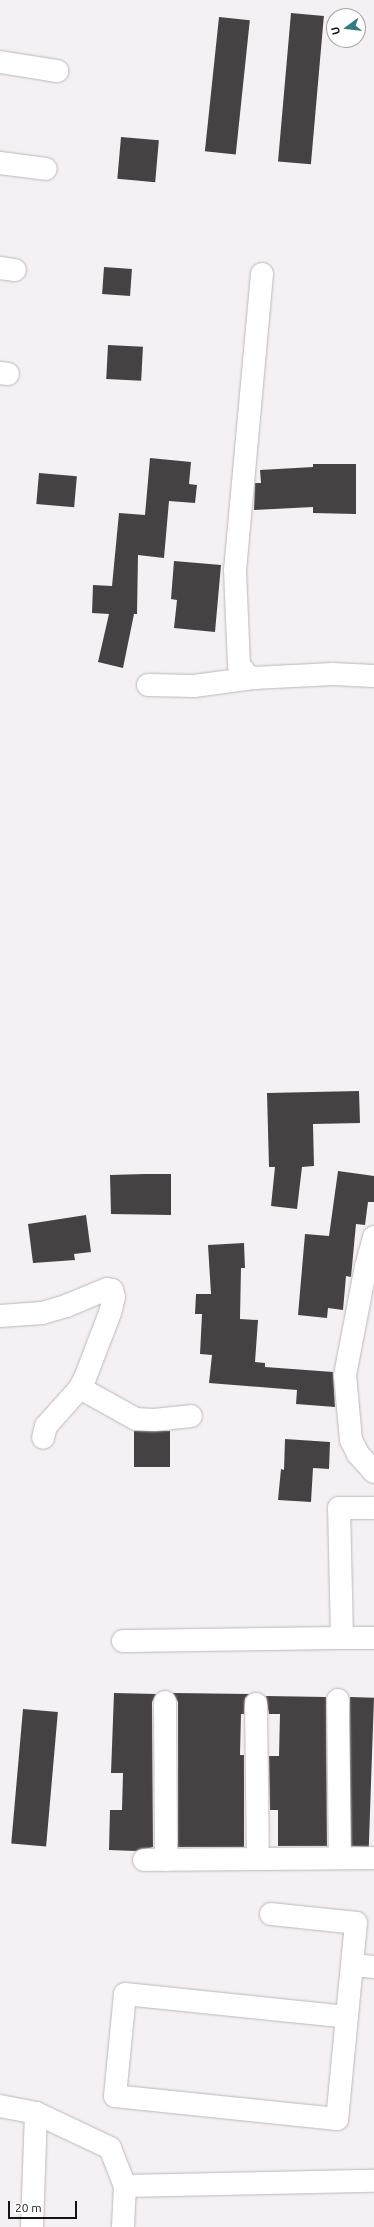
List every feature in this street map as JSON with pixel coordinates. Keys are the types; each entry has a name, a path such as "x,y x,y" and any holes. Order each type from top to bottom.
{"street":[{"path":"0,62 57,71"},
{"path":"0,163 46,169"},
{"path":"254,678 242,671 238,658 235,570 262,274"},
{"path":"148,685 194,686 254,678 333,674 374,676"},
{"path":"374,1237 366,1266 345,1375 351,1440 358,1454 374,1472"},
{"path":"0,1316 42,1313 66,1306 107,1289 112,1290 114,1296 110,1313 80,1388 46,1426 42,1438"},
{"path":"80,1388 136,1419 154,1420 191,1416"},
{"path":"342,1638 340,1508 374,1508"},
{"path":"123,1641 374,1638"},
{"path":"338,1700 340,1858"},
{"path":"165,1702 166,1860"},
{"path":"256,1704 258,1859"},
{"path":"144,1860 374,1858"},
{"path":"271,1914 356,1923 347,2017 337,2119 114,2096 125,1994 347,2017"},
{"path":"352,1965 374,1967"},
{"path":"0,2106 36,2113 110,2148 125,2186 123,2227"},
{"path":"32,2227 36,2113"},
{"path":"125,2186 374,2181"}],"building":[{"path":"291,13 324,16 311,164 278,161"},
{"path":"219,17 250,20 236,155 205,151"},
{"path":"121,137 159,140 155,182 117,179"},
{"path":"104,267 132,269 130,296 102,294"},
{"path":"108,345 143,347 141,381 106,379"},
{"path":"150,458 191,462 189,484 197,485 195,503 169,501 164,558 138,555 137,614 134,614 123,668 98,662 109,614 92,613 93,585 112,586 119,513 145,515"},
{"path":"313,464 356,464 356,514 313,513 313,507 254,510 255,483 261,483 260,470 313,467"},
{"path":"39,473 77,476 74,507 36,504"},
{"path":"174,561 221,565 215,632 174,628 177,600 171,599"},
{"path":"359,1091 360,1123 313,1124 314,1166 302,1167 297,1209 271,1206 275,1167 269,1167 267,1093"},
{"path":"338,1171 374,1176 374,1202 368,1202 365,1225 356,1224 351,1277 346,1276 343,1310 328,1308 327,1318 298,1315 305,1234 329,1236"},
{"path":"171,1174 171,1215 111,1214 110,1175"},
{"path":"86,1215 91,1252 74,1254 75,1260 33,1263 28,1224"},
{"path":"244,1243 245,1268 241,1268 240,1319 258,1320 255,1362 265,1363 265,1367 333,1372 335,1407 296,1404 297,1390 209,1383 212,1355 200,1354 202,1314 195,1314 196,1294 211,1294 208,1245"},
{"path":"134,1431 170,1431 170,1467 134,1467"},
{"path":"285,1439 330,1442 329,1469 313,1468 311,1502 278,1500 281,1469 284,1470"},
{"path":"114,1693 156,1694 152,1702 153,1847 136,1851 109,1850 110,1810 122,1810 123,1773 111,1773"},
{"path":"173,1693 249,1694 245,1698 244,1714 241,1714 240,1755 244,1755 244,1847 178,1847 178,1702"},
{"path":"266,1696 326,1697 327,1846 278,1846 278,1810 270,1810 269,1756 279,1756 280,1714 269,1714"},
{"path":"350,1697 374,1698 369,1847 345,1846"},
{"path":"23,1709 58,1712 46,1847 11,1843"}]}
